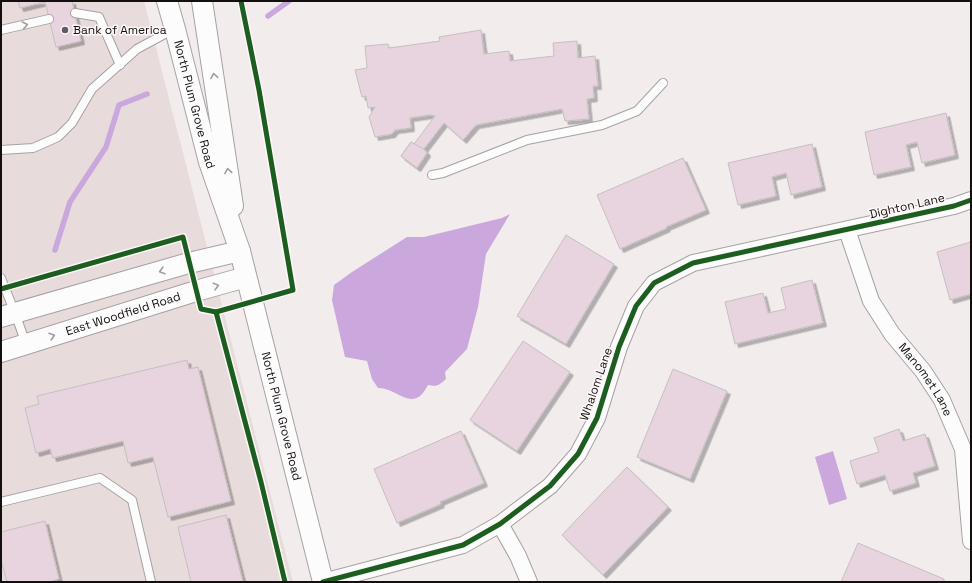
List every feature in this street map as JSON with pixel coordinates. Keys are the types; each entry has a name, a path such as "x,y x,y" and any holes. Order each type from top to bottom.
{"street":[{"name":"North Plum Grove Road","path":"166,1 175,29 208,162 240,252"},
{"name":"North Plum Grove Road","path":"202,1 240,252 323,582"},
{"name":"Dighton Lane","path":"847,230 954,206 971,200"},
{"name":"Manomet Lane","path":"847,230 871,301 892,334 923,371 942,400 967,448 971,541"},
{"name":"Whalom Lane","path":"323,582 463,544 500,524 550,486 578,454 597,418 619,347 636,306 654,282 693,263 847,230"},
{"path":"8,315 189,263 240,252"},
{"name":"East Woodfield Road","path":"1,352 196,291 246,277"},
{"path":"500,524 518,556 529,582"}],"lane":[{"path":"74,13 99,17 120,65"},
{"path":"1,30 49,19"},
{"path":"1,150 33,148 58,138 72,122 92,89 137,49 175,29"},
{"path":"432,175 443,173 527,140 602,125 637,111 663,83"},
{"path":"1,278 8,315 26,344"},
{"path":"1,502 100,478 132,500 151,582"}],"shaded area":[{"path":"1,1 144,1 293,582 1,582"},
{"path":"510,214 486,254 478,307 467,349 445,372 446,379 438,385 428,385 422,394 417,398 411,399 392,391 378,388 372,379 367,361 345,357 332,300 334,285 407,237 424,237 502,218"},
{"path":"833,451 847,499 829,505 815,457"}],"building":[{"name":"Bank of America","path":"18,1 72,1 81,41 56,47 45,2 20,8"},
{"path":"481,30 484,54 509,51 510,61 554,56 553,43 577,41 578,58 595,56 598,86 593,86 594,98 587,99 589,119 565,121 562,109 476,125 463,140 444,123 424,149 427,153 417,168 401,156 411,142 414,144 435,116 430,115 410,118 411,128 395,130 392,134 375,137 369,117 375,107 368,108 366,96 362,97 355,70 367,68 365,46 388,44 389,48 440,41 439,37"},
{"path":"946,113 955,155 922,163 917,142 906,145 911,167 874,175 865,132"},
{"path":"411,142 424,149 427,153 417,168 401,156"},
{"path":"812,144 822,187 791,195 786,173 772,177 776,196 738,205 728,163"},
{"path":"683,158 706,210 620,249 597,195"},
{"path":"566,235 614,264 566,344 517,316"},
{"path":"971,242 971,294 950,300 937,252"},
{"path":"812,280 823,323 735,344 725,302 763,293 768,313 786,309 781,288"},
{"path":"523,341 570,372 517,451 470,420"},
{"path":"187,360 189,369 198,367 231,501 168,517 153,457 128,463 123,441 53,458 50,449 36,453 25,408 39,404 37,396"},
{"path":"673,369 727,391 690,479 637,457"},
{"path":"899,429 903,441 925,434 935,466 913,473 916,483 890,491 885,475 857,484 850,461 879,452 874,438"},
{"path":"461,431 484,483 397,523 374,469"},
{"path":"627,467 668,507 603,575 562,535"},
{"path":"226,515 243,582 191,582 178,527"},
{"path":"45,521 59,579 49,582 7,582 1,560 1,532"},
{"path":"858,543 944,579 943,582 841,582"}],"waterway":[{"path":"268,16 289,1"},
{"path":"55,250 70,202 106,147 119,105 147,94"}],"cycle path":[{"path":"1,289 183,237 201,309 216,312 293,290 259,90 241,1"},
{"path":"323,582 463,545 500,524 550,486 578,454 597,418 619,347 636,306 654,283 693,263 954,206 971,200"},
{"path":"216,312 261,482 285,582"}],"place":[{"name":"Bank of America","path":"65,30"}]}
